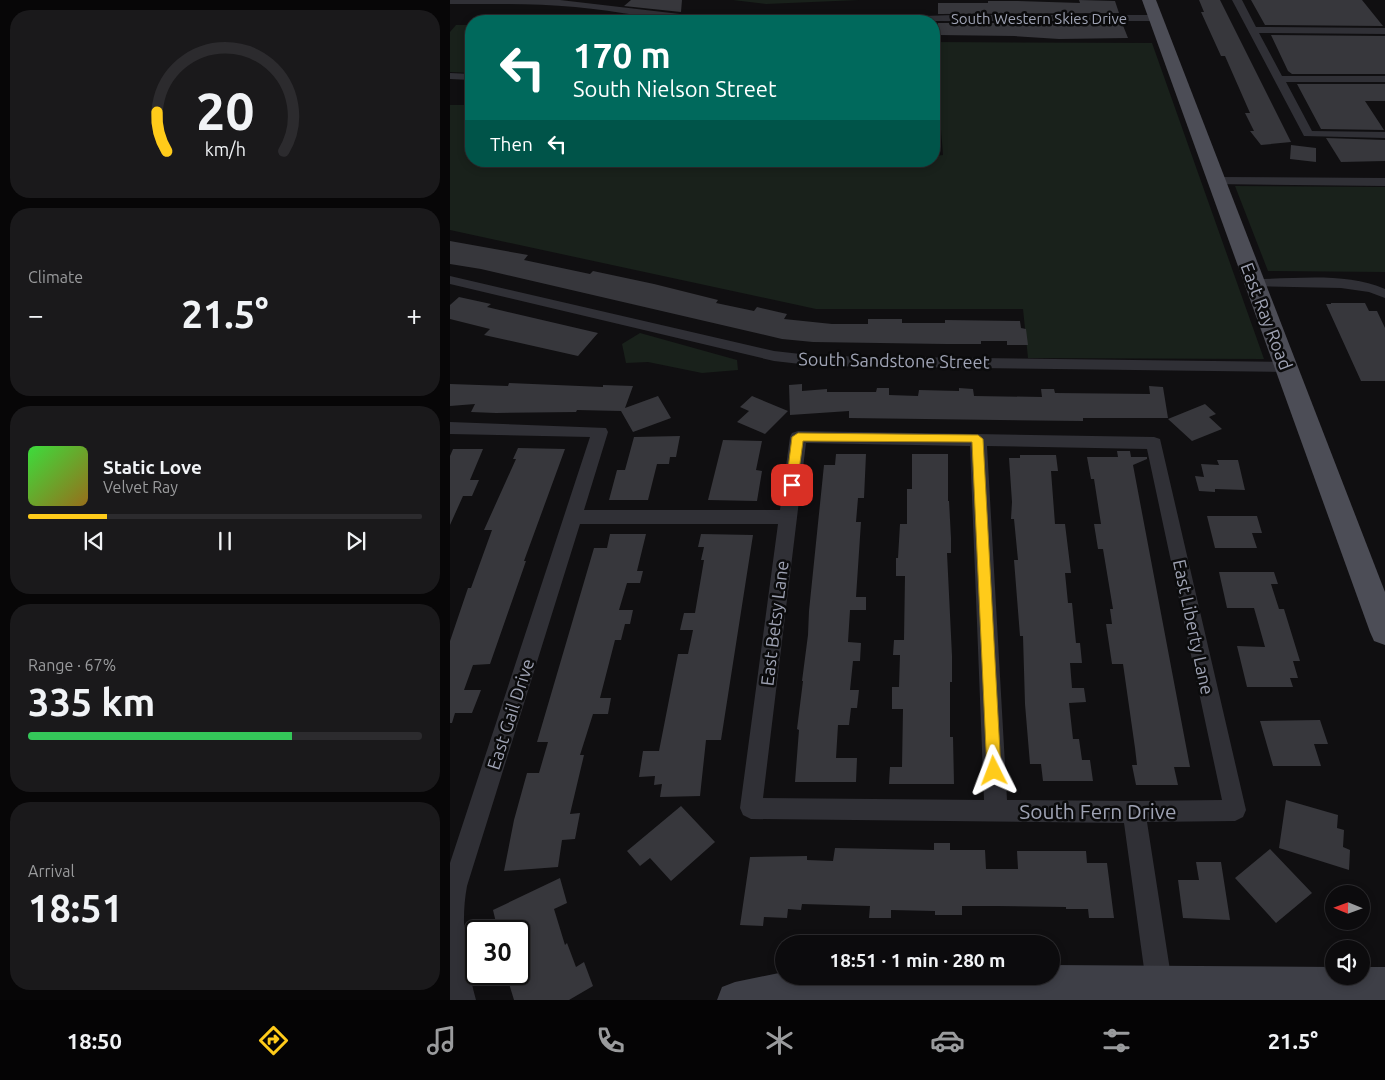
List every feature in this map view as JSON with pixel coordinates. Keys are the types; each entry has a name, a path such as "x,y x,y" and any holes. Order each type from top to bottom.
{"main road":[{"name":"East Ray Road","path":"1153,9 1385,632"}],"street":[{"path":"1238,0 1308,134 1385,135"},
{"path":"450,1 534,1 576,4 640,15"},
{"name":"South Western Skies Drive","path":"940,19 1153,9"},
{"path":"1253,30 1385,31"},
{"path":"450,76 465,77"},
{"path":"1279,79 1385,79"},
{"path":"1217,181 1385,182"},
{"name":"South Sandstone Street","path":"450,280 774,356 818,361 1286,367"},
{"path":"1257,288 1326,288 1385,294"},
{"name":"East Gail Drive","path":"450,428 600,432 573,517 458,846 453,898 452,938 455,970 463,1000"},
{"name":"East Betsy Lane","path":"751,808 798,437 978,439"},
{"path":"978,439 996,810"},
{"name":"East Liberty Lane","path":"978,439 1154,443 1235,810"},
{"path":"573,517 787,518"},
{"name":"South Fern Drive","path":"751,808 1134,812 1235,810"},
{"path":"1134,812 1159,983"},
{"path":"735,1000 825,984 981,991 1159,983 1385,985"}],"shaded area":[{"path":"733,0 859,0 766,4"},
{"path":"456,25 465,25 465,73 450,72 450,32"},
{"path":"940,42 1152,43 1264,359 1028,358 1023,309 816,309 450,230 450,105 465,105 465,167 940,167 940,155 943,155 940,117"},
{"path":"1235,186 1385,187 1385,272 1268,271"},
{"path":"640,333 737,360 738,370 702,373 648,362 626,363 622,344"}],"building":[{"path":"631,0 682,0 681,12 624,6"},
{"path":"1079,0 1115,1 1119,13 938,14 938,3 1018,1 1080,3"},
{"path":"1199,0 1220,0 1291,142 1261,145 1250,131 1254,131 1245,113 1250,113 1225,56 1221,56 1201,12 1204,12"},
{"path":"1251,0 1362,0 1383,26 1265,25"},
{"path":"940,23 1122,23 1128,38 1059,39 940,35"},
{"path":"1271,35 1385,36 1385,74 1292,74 1288,71"},
{"path":"1297,84 1385,84 1385,101 1365,101 1384,130 1321,129"},
{"path":"1326,138 1385,140 1385,161 1341,162"},
{"path":"1291,145 1316,148 1316,162 1290,159"},
{"path":"450,241 528,255 524,260 590,274 593,271 654,284 718,300 716,303 754,311 757,307 787,314 784,319 832,324 868,324 868,319 902,319 902,323 945,323 945,320 1020,321 1021,328 1026,329 1028,345 1007,345 1007,341 981,341 981,344 946,344 813,342 782,339 481,269 450,264"},
{"path":"459,297 491,304 487,307 598,333 578,356 484,335 490,329 450,319 450,305"},
{"path":"1365,303 1369,311 1377,311 1385,328 1385,381 1361,381 1326,304"},
{"path":"509,383 603,387 603,385 633,386 625,408 658,396 671,418 633,432 621,411 577,410 576,412 496,413 471,412 475,404 450,406 450,384 508,386"},
{"path":"802,384 802,391 827,389 827,392 876,392 877,388 889,388 889,395 918,396 919,390 959,391 959,388 973,389 974,396 1042,397 1041,389 1054,389 1055,393 1150,394 1149,386 1163,387 1168,418 1083,418 1083,421 849,418 849,411 790,415 789,385"},
{"path":"752,396 788,411 765,434 737,422 749,411 740,407"},
{"path":"1205,404 1216,414 1209,417 1222,429 1192,441 1168,419"},
{"path":"680,436 676,457 670,457 669,464 657,464 648,500 609,500 617,470 625,470 634,437"},
{"path":"723,440 762,441 756,470 762,471 757,501 708,500"},
{"path":"518,448 565,449 524,561 526,561 490,664 473,665 464,690 481,690 472,713 455,713 452,723 450,723 450,641 468,588 471,588 492,530 484,530 516,459 513,459"},
{"path":"453,449 483,449 470,480 479,480 472,496 463,496 450,525 450,456"},
{"path":"1117,451 1130,451 1131,457 1147,457 1147,459 1133,465 1190,767 1174,767 1178,785 1136,785 1132,765 1137,765 1123,664 1112,664 1106,624 1112,624 1110,609 1113,609 1103,549 1098,549 1094,524 1101,524 1094,479 1091,479 1087,457 1118,457"},
{"path":"836,454 866,454 864,498 858,498 856,522 861,522 856,597 866,597 866,610 850,610 848,642 861,643 860,661 853,661 850,690 859,690 857,708 851,708 849,725 838,725 836,758 857,758 856,782 795,782 799,730 797,729 824,465 835,465"},
{"path":"912,454 948,454 951,553 947,553 952,656 950,737 953,737 954,784 889,784 890,767 902,767 903,709 892,709 892,687 899,687 900,655 893,655 894,640 904,640 905,576 896,576 896,558 898,558 900,524 907,524 907,489 912,489"},
{"path":"1020,455 1056,455 1058,471 1051,471 1055,524 1065,524 1071,573 1065,573 1068,603 1072,603 1076,643 1080,643 1082,663 1070,663 1072,688 1084,688 1086,702 1069,703 1073,739 1079,739 1082,760 1090,760 1093,781 1043,781 1041,764 1030,764 1025,704 1023,636 1020,636 1014,560 1018,560 1014,519 1011,519 1012,502 1009,458 1020,458"},
{"path":"1217,460 1238,460 1245,490 1215,489 1215,492 1199,491 1195,476 1204,477 1201,464 1219,465"},
{"path":"1207,516 1257,516 1262,533 1252,533 1257,548 1215,548"},
{"path":"610,534 646,534 637,571 643,571 640,583 627,583 619,610 633,610 630,624 625,624 621,640 615,640 600,698 611,698 608,714 593,714 580,755 584,755 570,814 580,813 575,839 562,840 558,867 504,871 514,820 527,773 539,773 548,742 537,742 594,548 607,548"},
{"path":"701,534 753,535 721,740 706,740 700,796 660,797 662,784 654,785 655,776 639,777 643,751 659,751 678,654 688,654 693,630 680,630 684,613 695,613 704,560 701,560 704,547 698,547"},
{"path":"1219,572 1274,572 1278,584 1271,584 1279,609 1284,609 1300,661 1293,661 1298,678 1290,678 1293,687 1247,687 1237,646 1265,647 1254,608 1227,608"},
{"path":"1320,720 1328,744 1314,744 1321,766 1273,766 1260,721"},
{"path":"1286,800 1338,815 1337,828 1344,830 1343,847 1350,850 1349,870 1279,848"},
{"path":"681,806 715,842 671,881 650,858 640,866 627,851"},
{"path":"934,843 950,843 950,850 985,850 986,869 1018,869 1017,851 1086,851 1087,863 1107,863 1114,918 1089,918 1088,909 1066,909 1066,907 962,906 962,915 935,915 935,911 891,910 891,918 869,918 870,906 802,904 801,910 788,909 787,918 764,917 763,926 740,925 750,857 807,856 807,860 833,861 835,848 934,850"},
{"path":"1270,849 1312,893 1276,923 1235,878"},
{"path":"1196,862 1221,862 1230,920 1183,918 1178,880 1199,880"},
{"path":"560,878 567,903 554,909 565,945 567,943 576,967 584,962 593,986 569,1000 514,1000 509,985 530,985 530,920 495,920 493,910"}],"route":[{"path":"792,485 798,437 978,439 994,771"}]}
